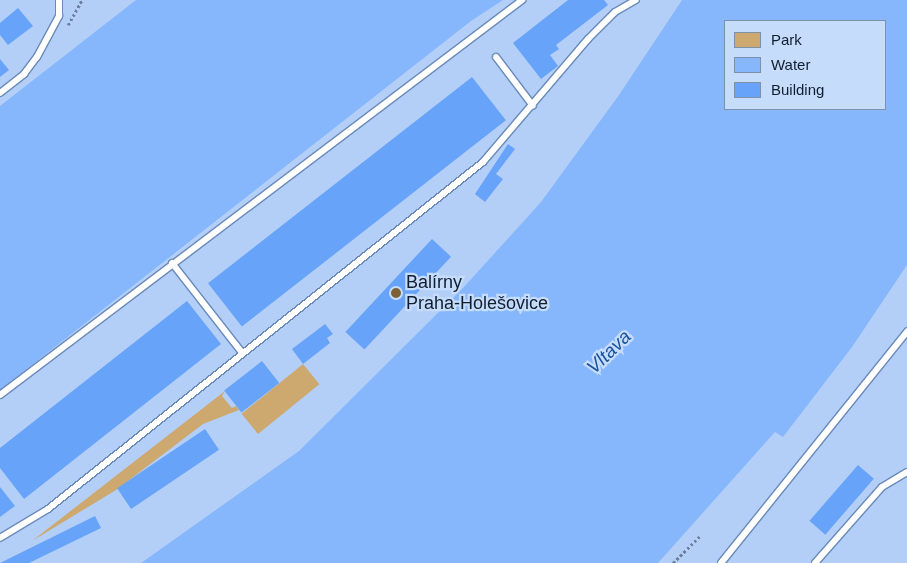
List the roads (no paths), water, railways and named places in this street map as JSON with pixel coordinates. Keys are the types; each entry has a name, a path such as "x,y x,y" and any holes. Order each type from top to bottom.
{"lane":[{"path":"0,93 24,74 37,57 59,16 59,0"},
{"path":"0,395 309,159 522,0"},
{"path":"0,538 48,509 483,162 533,106 588,39 615,12 636,0"},
{"path":"496,57 533,106"},
{"path":"172,263 243,354"},
{"path":"721,563 907,332"},
{"path":"815,563 882,487 907,472"}],"water":[{"path":"136,0 503,0 471,21 0,390 0,106"},
{"name":"Vltava","path":"682,0 907,0 907,265 852,347 783,437 775,432 658,563 141,563 299,451 464,287 541,202 619,95"}],"place":[{"name":"Balírny Praha-Holešovice","path":"396,293"}]}
